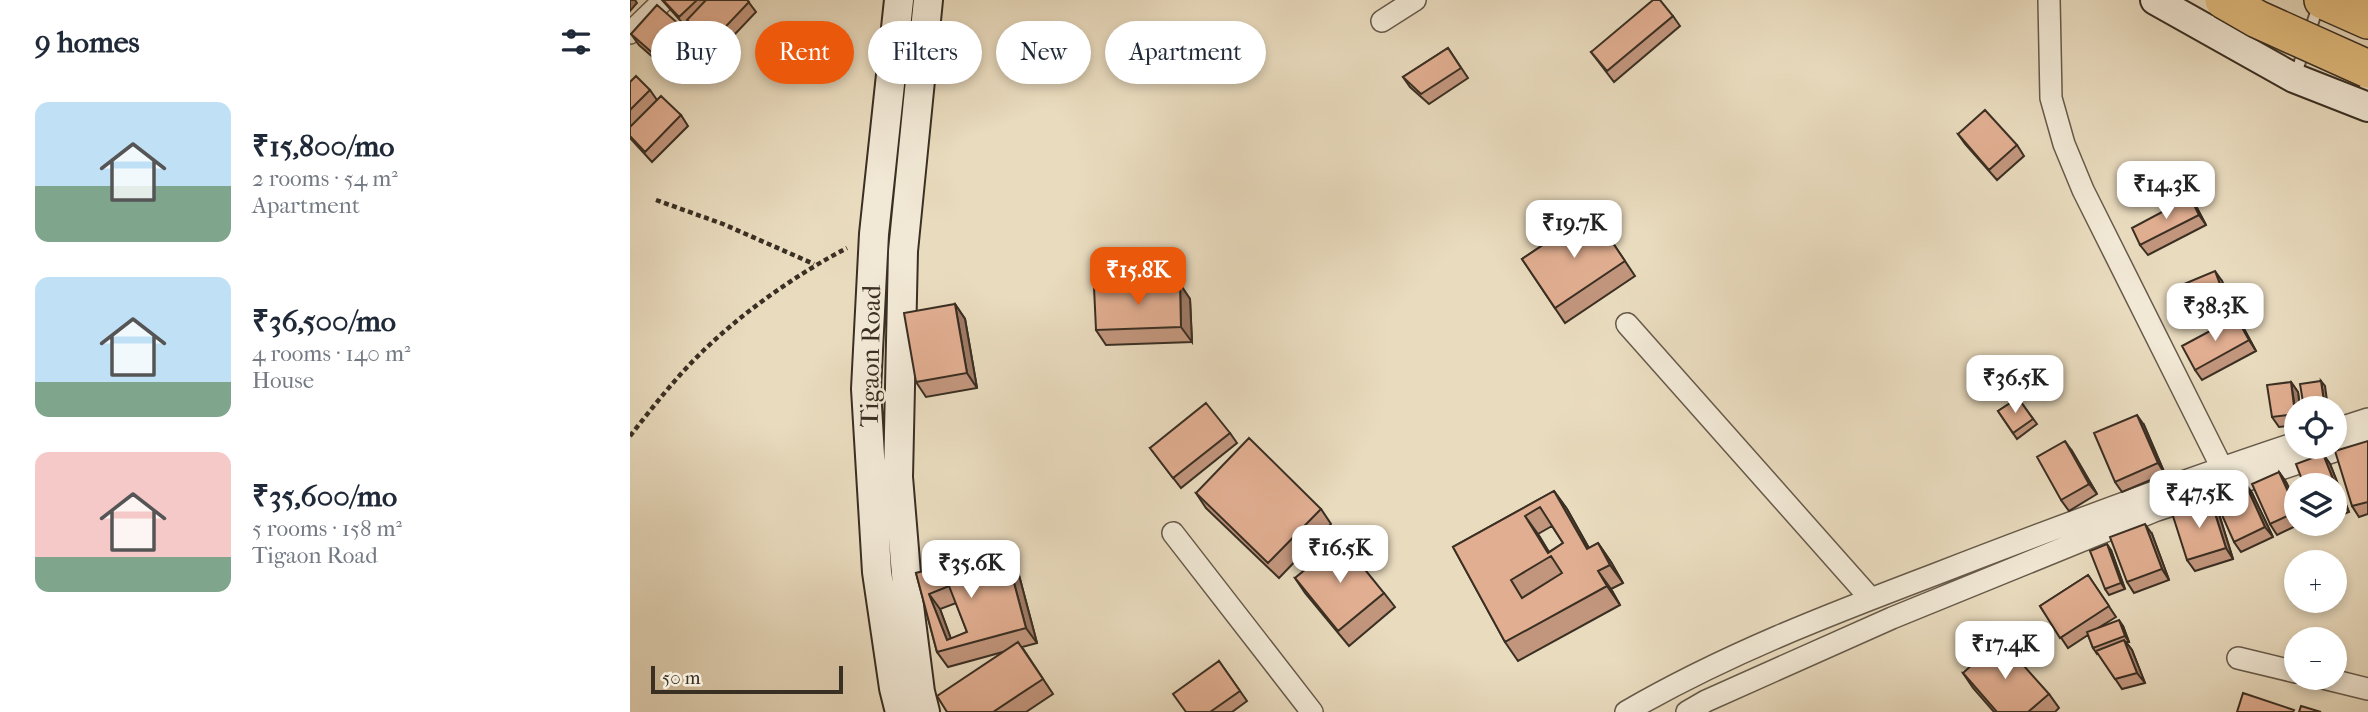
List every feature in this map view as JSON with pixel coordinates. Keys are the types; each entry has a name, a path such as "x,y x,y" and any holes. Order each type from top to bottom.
{"highway":[{"path":"2224,0 2257,19 2368,69"},
{"path":"2321,0 2368,20"}],"street":[{"path":"630,33 664,0"},
{"name":"Tigaon Road","path":"899,0 874,234 866,388 877,572 900,712"},
{"name":"Tigaon Road","path":"925,712 908,598 899,489 901,288 928,0"},
{"path":"1382,21 1415,0"},
{"path":"2049,0 2051,98 2064,144 2083,190 2226,477"},
{"path":"2155,0 2294,78 2368,107"},
{"path":"871,290 901,288"},
{"path":"1627,324 1871,599"},
{"path":"2347,426 2368,419"},
{"path":"1626,712 1687,677 1767,639 2113,505 2368,440"},
{"path":"1687,712 1718,695 1972,584 2157,510 2284,449"},
{"path":"1173,533 1312,712"},
{"path":"2238,658 2284,669"},
{"path":"2347,684 2368,689"}],"lane":[{"path":"2294,78 2321,0"}],"path":[{"path":"656,200 723,224 815,264"},
{"path":"630,436 672,383 705,349 742,318 815,264 874,234"}],"building":[{"path":"663,0 697,0 679,17"},
{"path":"706,0 749,2 731,21 687,20"},
{"path":"1653,0 1660,0 1673,16 1607,71 1591,52"},
{"path":"657,5 675,21 651,21 651,52 631,34"},
{"path":"1448,48 1461,68 1421,94 1403,77"},
{"path":"636,76 650,90 630,110 630,82"},
{"path":"661,96 681,115 645,152 630,136 630,127"},
{"path":"1985,110 2017,145 1989,170 1958,134"},
{"path":"2190,197 2199,215 2140,245 2132,228"},
{"path":"1592,212 1625,261 1555,308 1522,259"},
{"path":"2215,271 2221,287 2179,305 2172,289"},
{"path":"1180,284 1181,327 1096,330 1094,287"},
{"path":"955,304 967,373 916,382 904,313"},
{"path":"2236,317 2249,340 2195,370 2182,346"},
{"path":"2321,381 2323,396 2302,396 2300,384"},
{"path":"2291,382 2293,396 2284,396 2284,415 2272,417 2267,385"},
{"path":"2018,398 2033,419 2013,433 1998,411"},
{"path":"1206,403 1230,433 1173,478 1150,448"},
{"path":"2137,415 2158,463 2115,482 2094,433"},
{"path":"1249,438 1321,509 1268,563 1196,493"},
{"path":"2065,441 2089,484 2061,500 2037,457"},
{"path":"2368,441 2368,502 2352,506 2347,490 2347,473 2342,473 2337,459 2347,459 2347,447"},
{"path":"2310,459 2325,459 2331,473 2299,473 2296,464"},
{"path":"2279,472 2284,483 2284,518 2270,524 2252,484"},
{"path":"2245,483 2265,527 2234,542 2214,497"},
{"path":"1554,491 1587,549 1598,543 1610,565 1598,571 1607,586 1505,642 1453,547","holes":["1540,507 1563,543 1548,553 1525,516","1551,556 1562,573 1522,598 1511,580"]},
{"path":"2211,501 2226,548 2187,560 2172,513"},
{"path":"2145,524 2162,569 2127,582 2110,537"},
{"path":"1341,540 1384,593 1338,631 1295,578"},
{"path":"2107,544 2121,583 2105,589 2090,551"},
{"path":"1005,549 1026,628 937,652 916,573","holes":["949,586 967,632 947,640 929,594"]},
{"path":"2088,575 2109,606 2060,638 2040,606"},
{"path":"2119,620 2125,636 2093,648 2087,632"},
{"path":"2000,639 2049,694 2028,712 1997,712 1963,673"},
{"path":"2124,640 2137,673 2115,679 2096,651"},
{"path":"1018,642 1043,679 993,712 947,712 937,696"},
{"path":"1219,661 1240,691 1210,712 1186,712 1173,694"},
{"path":"2243,693 2294,710 2237,712"},
{"path":"2301,706 2321,712 2299,712"}]}
